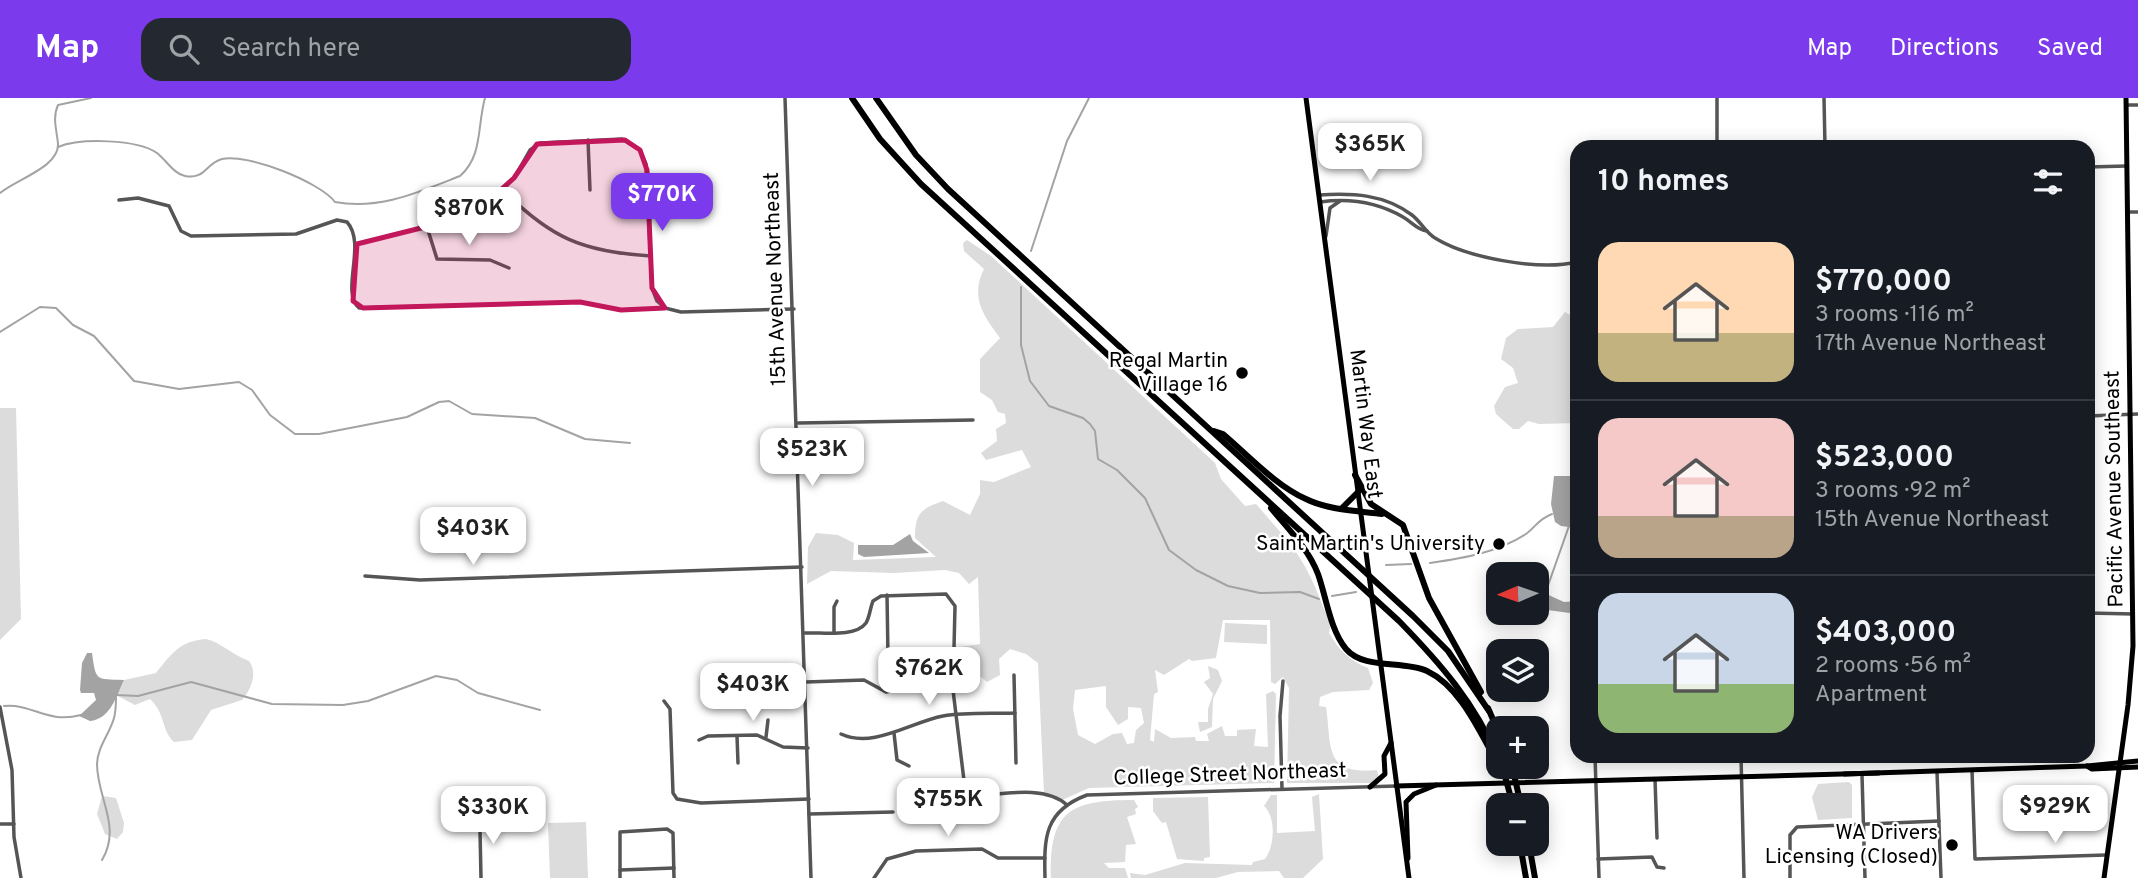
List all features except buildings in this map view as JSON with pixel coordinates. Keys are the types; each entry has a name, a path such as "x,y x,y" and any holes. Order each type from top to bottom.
{"highway":[{"path":"852,98 880,139 916,178 1390,612 1456,682 1486,731"},
{"path":"876,98 916,155 943,184 1390,594 1448,651 1489,711"},
{"path":"1210,430 1223,434 1298,495 1340,509 1387,514"},
{"path":"1355,475 1371,504 1403,526 1429,598 1445,630 1474,676 1491,716"},
{"path":"1257,490 1306,550 1345,647 1353,655 1380,663 1406,664 1440,679 1462,703 1486,743"},
{"path":"1340,509 1349,504 1358,492"},
{"path":"1522,856 1526,878"},
{"path":"1531,856 1535,878"}],"main road":[{"name":"Martin Way East","path":"1306,98 1409,878"},
{"name":"Pacific Avenue Southeast","path":"2104,878 2131,675 2133,614 2135,531 2130,415 2126,98"},
{"path":"1370,787 1385,774 1384,757 1391,743"},
{"path":"2119,765 2138,761"},
{"path":"1396,786 2119,765 2138,767"},
{"path":"1844,774 1879,773"},
{"path":"1407,864 1410,850 1406,802 1414,794 1436,785"}],"street":[{"name":"15th Avenue Northeast","path":"785,98 798,423 811,878"},
{"path":"1717,98 1717,140"},
{"path":"1824,98 1825,140"},
{"path":"2126,106 2138,104"},
{"path":"588,140 590,190"},
{"path":"357,244 468,217 519,171 534,146 546,141 628,141 640,150 646,164 653,291 665,308"},
{"path":"2095,167 2127,166"},
{"path":"502,189 537,222 572,243 601,252 651,256"},
{"path":"1320,198 1356,194 1379,199 1412,215 1432,237 1453,247 1482,255 1538,265 1570,263"},
{"path":"119,200 138,198 169,205 181,231 191,236 296,234 339,220 350,225 357,244 353,295 359,308 580,302 621,310 665,308 681,312 794,309"},
{"path":"1320,198 1381,207 1403,217 1420,230 1427,231"},
{"path":"1325,238 1330,208 1345,200"},
{"path":"2128,212 2138,212"},
{"path":"427,227 437,259 489,260 509,268"},
{"path":"2095,416 2138,414"},
{"path":"798,423 973,420"},
{"path":"365,576 420,580 802,567"},
{"path":"804,633 860,628 869,618 873,601 887,595 941,593 950,596 955,606 954,714 966,797 1042,793 1056,796 1067,804 1048,828 1044,845 1045,878"},
{"path":"887,595 888,657"},
{"path":"834,632 834,607 837,601"},
{"path":"2095,613 2133,614"},
{"path":"1014,675 1016,763"},
{"path":"806,682 864,680 886,692 898,689"},
{"path":"1282,789 1279,716 1283,681"},
{"path":"664,701 670,709 673,793 677,799 701,803 809,799"},
{"path":"0,707 14,782 14,824 21,878"},
{"path":"841,734 849,737 894,733 954,714 1015,713"},
{"path":"766,737 768,720"},
{"path":"894,733 897,760 909,766"},
{"path":"699,740 737,736 766,737 783,747 808,748"},
{"path":"737,736 738,763"},
{"path":"1595,763 1599,878"},
{"path":"1741,763 1744,878"},
{"path":"1972,770 1975,859 2106,855"},
{"path":"1937,771 1941,878"},
{"path":"1862,775 1865,878"},
{"path":"1655,779 1657,838"},
{"name":"College Street Northeast","path":"1067,804 1087,795 1098,794 1396,786"},
{"path":"810,814 893,811"},
{"path":"475,821 480,830 481,878"},
{"path":"1790,878 1789,839 1793,830 1801,827 1939,821"},
{"path":"0,824 14,824"},
{"path":"620,878 620,832 667,829 673,833 674,878"},
{"path":"874,878 887,859 916,851 982,849 998,858 1045,858"},
{"path":"1598,859 1652,857 1657,867 1664,868"},
{"path":"620,870 674,867"}],"highlighted area":[{"path":"625,140 640,150 647,170 652,288 665,308 621,310 580,302 363,308 353,301 357,244 473,215 514,178 537,144"}],"shaded area":[{"path":"967,240 991,256 1215,463 1221,479 1245,506 1256,504 1287,541 1310,575 1329,620 1329,633 1345,654 1368,668 1373,683 1369,690 1333,692 1320,697 1319,706 1326,707 1334,755 1339,763 1347,768 1377,770 1379,779 1373,783 1287,783 1289,688 1283,677 1275,684 1271,682 1270,620 1223,620 1216,658 1192,661 1189,659 1164,675 1155,670 1158,692 1154,694 1150,740 1154,742 1155,729 1171,738 1195,737 1196,741 1209,741 1207,734 1222,726 1225,736 1237,736 1237,730 1256,729 1254,746 1268,747 1266,694 1273,691 1276,694 1274,783 1089,788 1062,800 1044,793 1038,663 1026,654 1010,649 999,659 1000,675 987,682 976,673 953,675 954,648 980,644 978,577 969,584 959,573 945,570 894,573 831,571 807,584 808,547 816,533 838,535 854,543 853,560 936,557 915,538 916,523 924,510 943,501 970,515 980,494 980,480 994,482 1031,467 1022,450 986,460 981,453 997,441 996,429 1006,423 1005,414 998,412 992,400 980,392 980,359 1000,338 988,321 978,297 984,269 964,251 963,243","holes":["1106,686 1106,707 1118,725 1128,719 1128,707 1141,708 1144,723 1136,730 1134,743 1127,744 1122,733 1113,734 1095,744 1078,735 1073,709 1075,690"]},
{"path":"1565,312 1570,315 1570,423 1539,424 1528,421 1519,429 1513,429 1496,414 1494,406 1505,387 1518,383 1513,368 1501,359 1506,338 1518,329 1553,327"},
{"path":"0,408 16,408 21,619 0,640"},
{"path":"1554,476 1570,476 1570,527 1555,522 1551,504"},
{"path":"910,534 913,541 929,553 864,557 858,554 858,545 893,545"},
{"path":"1549,595 1564,602 1570,602 1570,613 1549,610"},
{"path":"1225,623 1267,625 1267,644 1224,642"},
{"path":"206,639 249,661 253,671 252,681 242,700 211,710 192,740 174,742 159,710 150,699 135,705 116,695 124,680 156,673 177,649 189,642"},
{"path":"87,653 92,653 99,677 124,680 108,711 90,721 79,716 96,700 94,693 81,693 80,690 82,663"},
{"path":"1208,666 1218,670 1222,681 1213,699 1212,727 1200,732 1198,722 1208,722 1208,709 1213,694 1204,682 1210,678"},
{"path":"1849,782 1852,785 1852,818 1818,820 1812,797 1818,784"},
{"path":"1319,794 1323,859 1303,878 1284,878 1279,871 1238,872 1216,878 1131,878 1130,873 1145,875 1185,863 1252,865 1253,862 1265,859 1271,847 1271,817 1264,806 1271,795 1277,795 1277,833 1315,831 1312,797"},
{"path":"102,796 116,798 124,823 123,832 117,839 105,834 97,814"},
{"path":"1208,797 1210,857 1204,858 1204,861 1177,859 1166,822 1162,823 1153,811 1153,798"},
{"path":"1134,800 1138,807 1135,809 1136,814 1127,817 1136,844 1126,845 1125,862 1104,863 1109,868 1125,868 1128,878 1051,878 1054,837 1060,823 1068,814 1094,803"},
{"path":"586,822 588,878 550,878 548,823"}],"waterway":[{"path":"0,193 36,172 52,159 58,144 55,120 58,105 91,98"},
{"path":"58,147 94,141 136,145 157,153 181,175 192,177 222,159 248,160 299,178 315,186 335,202 368,204 399,198 460,176 476,150 485,98"},
{"path":"1031,251 1067,141 1089,98"},
{"path":"1021,287 1021,345 1030,381 1049,406 1083,418 1090,424 1095,431 1098,459 1117,470 1145,498 1169,550 1196,570 1228,586 1260,593 1300,592 1319,599"},
{"path":"0,332 40,307 56,308 73,325 94,336 134,381 179,389 239,382 252,390 270,415 295,434 319,434 407,417 439,402 449,401 472,414 535,418 585,439 630,443"},
{"path":"1430,563 1467,557 1503,546 1526,534 1552,514"},
{"path":"1549,583 1569,526"},
{"path":"1386,565 1411,564"},
{"path":"1332,596 1356,592"},
{"path":"116,695 138,696 191,682 272,704 343,705 368,701 436,676 457,680 478,693 540,710"},
{"path":"102,860 110,836 97,764 99,752 114,718 116,696"},
{"path":"4,706 23,707 58,717 81,715"}],"place":[{"name":"Regal Martin Village 16","path":"1242,373"},
{"name":"Saint Martin's University","path":"1499,544"},
{"name":"WA Drivers Licensing (Closed)","path":"1952,845"}]}
